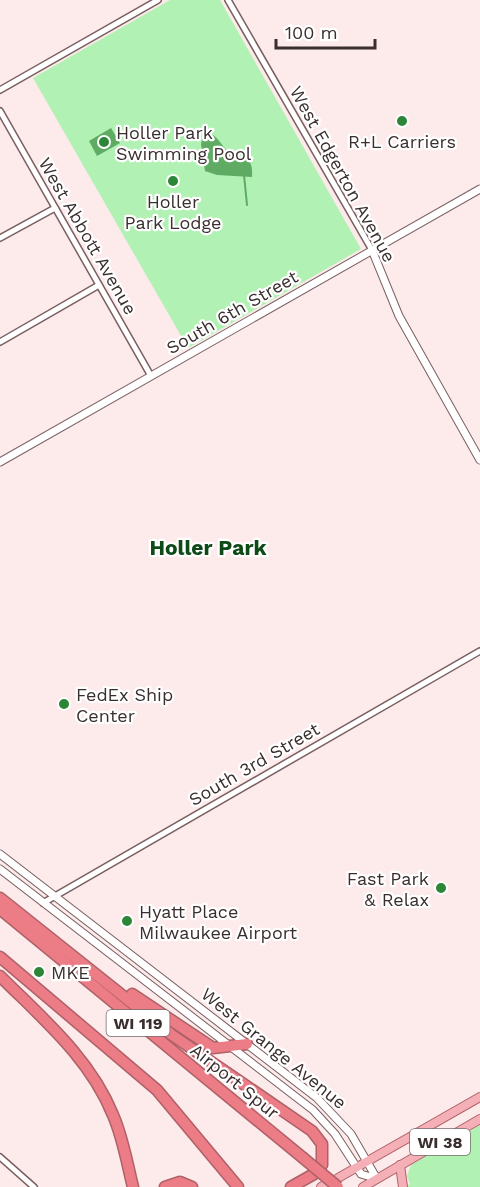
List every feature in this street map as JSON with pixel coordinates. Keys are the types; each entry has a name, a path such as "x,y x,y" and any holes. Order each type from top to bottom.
{"highway":[{"path":"0,898 172,1035 312,1131 322,1144 322,1165"},
{"name":"Airport Spur","path":"0,909 302,1157 338,1182"},
{"name":"WI 119","path":"0,957 157,1090 238,1187"},
{"path":"82,963 213,1048 247,1044"},
{"path":"0,976 72,1048 91,1073 116,1122 133,1187"},
{"path":"124,1187 128,1167"},
{"path":"291,1187 314,1174"},
{"path":"165,1187 180,1182 192,1187"}],"main road":[{"name":"WI 38","path":"338,1182 356,1167 480,1097"},
{"name":"WI 38","path":"363,1187 379,1182 400,1166 480,1119"},
{"path":"400,1166 403,1187"}],"street":[{"path":"0,90 158,0"},
{"name":"West Edgerton Avenue","path":"228,0 372,250 399,316 480,460"},
{"name":"West Abbott Avenue","path":"0,111 151,376"},
{"name":"South 6th Street","path":"0,462 480,189"},
{"path":"0,238 56,208"},
{"path":"0,342 99,285"},
{"name":"South 3rd Street","path":"43,903 480,651"},
{"name":"West Grange Avenue","path":"0,854 332,1111 379,1182"},
{"path":"3,872 14,864"},
{"name":"West Grange Avenue","path":"3,872 324,1121 365,1177 379,1182"},
{"path":"0,1157 34,1187"}],"shaded area":[{"path":"170,0 220,0 361,249 188,348 33,78"},
{"name":"Holler Park Swimming Pool","path":"111,128 120,143 97,156 89,141"},
{"path":"210,133 228,151 248,160 251,164 252,177 217,175 205,171 201,144 203,136"},
{"path":"480,1125 480,1187 406,1187 410,1184 407,1176 411,1165"}],"waterway":[{"path":"244,175 247,205"}],"place":[{"name":"R+L Carriers","path":"402,121"},
{"name":"Holler Park Swimming Pool","path":"104,142"},
{"name":"Holler Park Lodge","path":"173,181"},
{"name":"FedEx Ship Center","path":"64,704"},
{"name":"Fast Park & Relax","path":"441,888"},
{"name":"Hyatt Place Milwaukee Airport","path":"127,921"},
{"name":"MKE","path":"39,972"}],"district":[{"name":"Holler Park","path":"208,547"}]}
